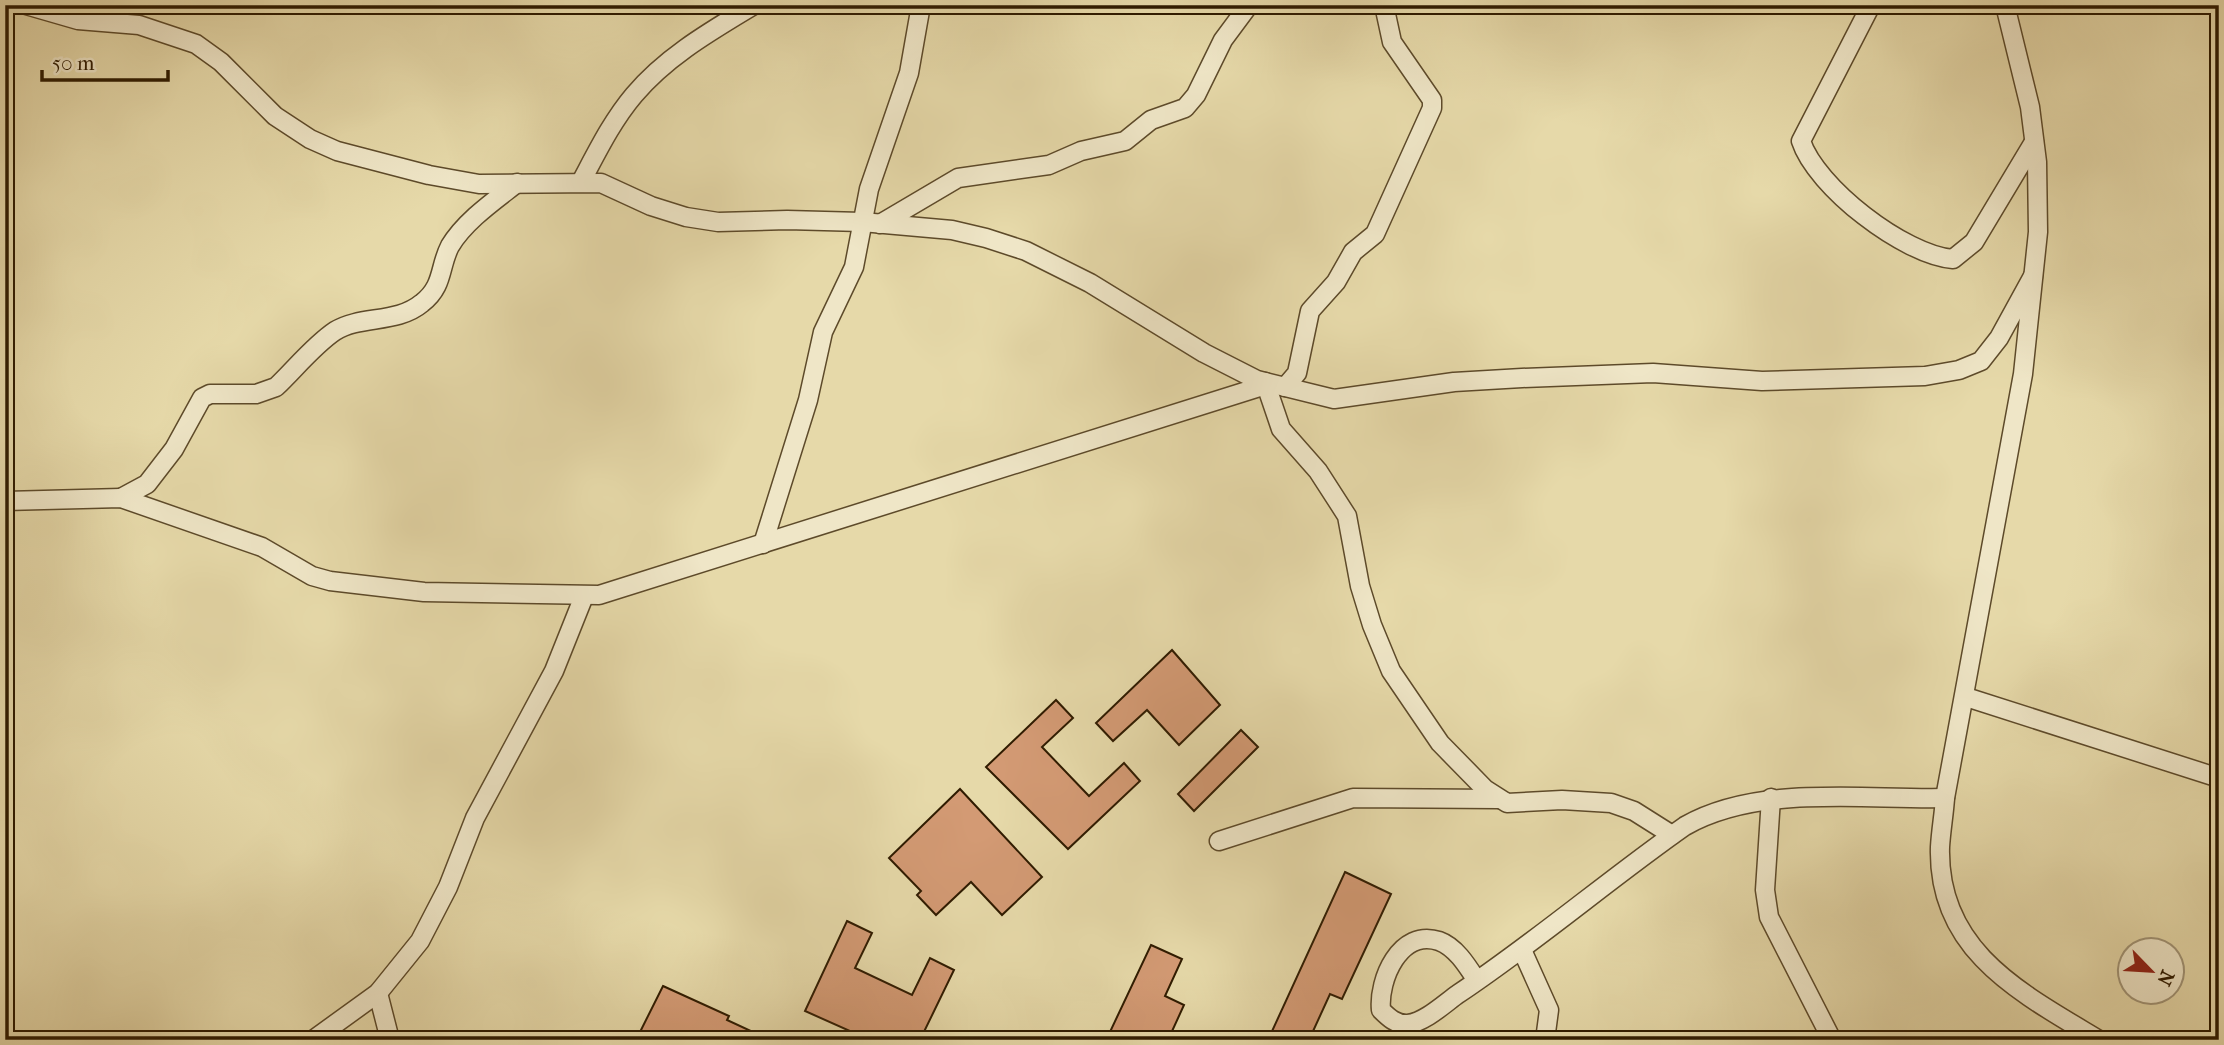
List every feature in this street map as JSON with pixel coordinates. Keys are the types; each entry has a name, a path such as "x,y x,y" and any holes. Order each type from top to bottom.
{"street":[{"path":"26,5 78,20 139,25 196,44 221,62 275,116 310,139 337,151 479,184 581,181 601,183 651,206 686,217 718,222 787,219 952,230 1026,251 1135,308 1214,358 1265,383 1334,399 1454,382 1522,378 1653,373 1762,381 1925,376 1959,370 1981,361 1999,338 2033,276"},
{"path":"581,181 611,126 656,72 708,33 754,5"},
{"path":"763,544 808,400 823,332 854,267 871,223 869,189 909,73 921,5"},
{"path":"871,223 958,178 1048,165 1081,150 1125,141 1151,120 1185,108 1196,95 1223,40 1249,5"},
{"path":"1285,387 1297,373 1310,311 1336,282 1353,252 1375,234 1432,107 1432,100 1392,42 1384,5"},
{"path":"1871,5 1801,141 1816,170 1856,209 1902,239 1939,258 1953,259 1974,242 2034,142"},
{"path":"2005,5 2020,58 2034,142 2039,195 2023,374 1966,697 1945,798 1940,848 1942,874 1954,921 1969,944 1994,971 2030,998 2099,1040"},
{"path":"121,498 147,484 174,449 202,398 209,394 266,393 276,387 335,331 400,315 421,305 438,283 450,246 470,223 517,183"},
{"path":"5,501 121,498 262,547 312,576 330,581 424,592 584,596 651,580 1265,383"},
{"path":"1265,383 1281,429 1318,471 1347,516 1360,586 1391,671 1440,743 1499,799 1507,803 1611,803 1634,811 1672,835"},
{"path":"313,1040 378,993 420,941 432,920 475,818 542,696 584,596"},
{"path":"1966,697 2219,778"},
{"path":"1219,841 1353,798 1499,799"},
{"path":"1478,981 1451,948 1439,941 1413,943 1406,947 1389,969 1379,993 1381,1010 1391,1020 1406,1024 1419,1020 1478,981 1522,950 1672,835 1713,813 1771,798 1945,798"},
{"path":"1771,798 1765,890 1769,917 1776,936 1832,1040"},
{"path":"1522,950 1549,1010 1545,1040"},
{"path":"378,993 389,1036 386,1040"}],"building":[{"path":"1172,650 1220,705 1179,745 1147,710 1113,741 1096,723"},
{"path":"1056,700 1073,718 1042,747 1089,796 1124,763 1140,781 1068,849 986,767"},
{"path":"1241,730 1258,747 1194,811 1178,794"},
{"path":"960,789 1042,877 1002,915 971,882 936,915 917,895 921,891 889,858"},
{"path":"1345,872 1391,894 1342,999 1330,994 1309,1040 1268,1040"},
{"path":"847,921 872,933 855,968 912,995 930,958 954,970 920,1040 870,1040 805,1011"},
{"path":"1151,945 1182,959 1165,996 1184,1005 1168,1040 1120,1040 1109,1034"},
{"path":"663,986 729,1016 727,1020 770,1040 636,1040"}]}
